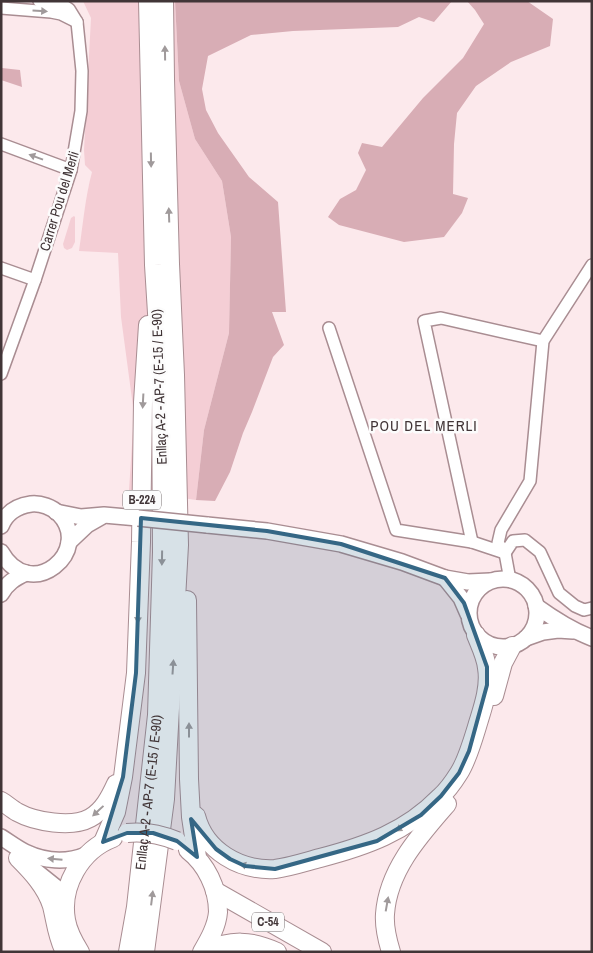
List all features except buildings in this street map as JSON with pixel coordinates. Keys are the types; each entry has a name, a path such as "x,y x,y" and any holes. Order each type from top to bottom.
{"highway":[{"name":"Enllaç A-2 - AP-7 (E-15 / E-90)","path":"146,949 165,799 180,545 175,375 162,265 148,1"},
{"name":"Enllaç A-2 - AP-7 (E-15 / E-90)","path":"128,952 146,828 157,715 162,552 161,377 165,78 164,1"},
{"name":"B-224","path":"128,735 136,673 143,402 162,265"},
{"path":"162,265 186,385 189,779 191,817 197,857"},
{"path":"189,779 198,822 206,837 216,849 230,859 245,866 275,869 291,866 377,841 421,815 441,796 459,773 477,726 487,685 487,667 476,635"},
{"path":"390,952 385,914 387,898 394,880 411,846 447,804 468,773 486,727 503,663 519,642"},
{"path":"1,800 18,813 42,821 62,824 75,823 90,818 108,800 116,784 128,735"},
{"path":"103,842 116,812 124,776 128,735"},
{"name":"C-54","path":"80,952 71,937 66,919 65,899 72,876 86,855 103,842 127,833 140,832 153,833 177,841 197,857 208,873 215,891 218,912 212,933 203,952"},
{"path":"21,855 48,896 52,905 61,944 65,952"},
{"name":"C-54","path":"215,891 322,952"},
{"name":"C-54","path":"203,952 216,946 238,942 266,947 277,952"}],"main road":[{"name":"B-224","path":"1,505 18,508 36,504 47,506 56,512 81,516 138,518 267,531 341,544 402,562 445,578 468,582 510,580"},
{"path":"1,526 8,515 18,508"},
{"path":"56,512 64,520 69,542"},
{"name":"B-224","path":"4,589 14,578 26,573 38,574 50,570 59,563 66,553 69,542 87,525 104,516"},
{"path":"1,552 6,561 15,569 26,573"},
{"name":"B-224","path":"445,578 462,598 476,635"},
{"path":"510,580 522,585 531,594 536,606 537,615 532,632 519,642"},
{"path":"468,614 470,603 475,593 490,581"},
{"path":"536,606 575,631 592,638"},
{"path":"476,635 492,646 502,648 543,632 558,630 575,631"},
{"path":"1,829 21,855"},
{"path":"1,837 57,888 65,899"},
{"path":"1,847 21,855 48,859 76,859 86,855"}],"street":[{"path":"40,1 63,5 69,8 77,22"},
{"path":"1,8 51,12 61,14 77,22"},
{"name":"Carrer Pou del Merli","path":"1,374 35,280 71,170 79,130 82,101 81,52 77,22"},
{"path":"1,144 71,170"},
{"path":"510,580 505,553 498,543 501,530 530,480 543,341 592,265"},
{"path":"1,268 35,280"},
{"path":"472,542 424,321 440,318 543,341"},
{"path":"328,328 396,530 472,542 505,553"},
{"path":"505,553 513,541 525,540 540,552 559,594 584,610 592,608"}],"highlighted area":[{"path":"141,518 267,531 341,544 445,578 464,603 487,667 487,685 469,751 459,773 441,796 421,815 377,841 275,869 245,866 230,859 216,849 191,819 197,857 177,841 153,833 127,833 103,842 123,777 136,673"}],"shaded area":[{"path":"83,1 175,1 179,81 195,139 222,181 231,237 229,333 204,430 196,500 129,490 134,414 121,317 118,253 79,251 92,172 85,165 84,150 91,18"},
{"path":"175,1 452,1 434,22 419,17 398,27 293,31 251,35 208,56 202,89 206,110 218,133 249,177 278,202 286,312 272,312 284,345 273,357 230,472 215,501 196,500 204,430 229,333 231,237 222,181 195,139 179,81"},
{"path":"467,1 527,1 553,19 550,46 511,62 476,86 457,113 453,194 468,198 462,213 444,237 404,242 339,225 328,217 340,199 356,190 366,170 358,153 362,143 382,147 423,98 463,58 484,24"},
{"path":"2,68 20,70 22,87 1,80"},
{"path":"74,216 75,242 72,248 67,250 63,244 71,218"}],"district":[{"name":"POU DEL MERLI","path":"424,425"}]}
